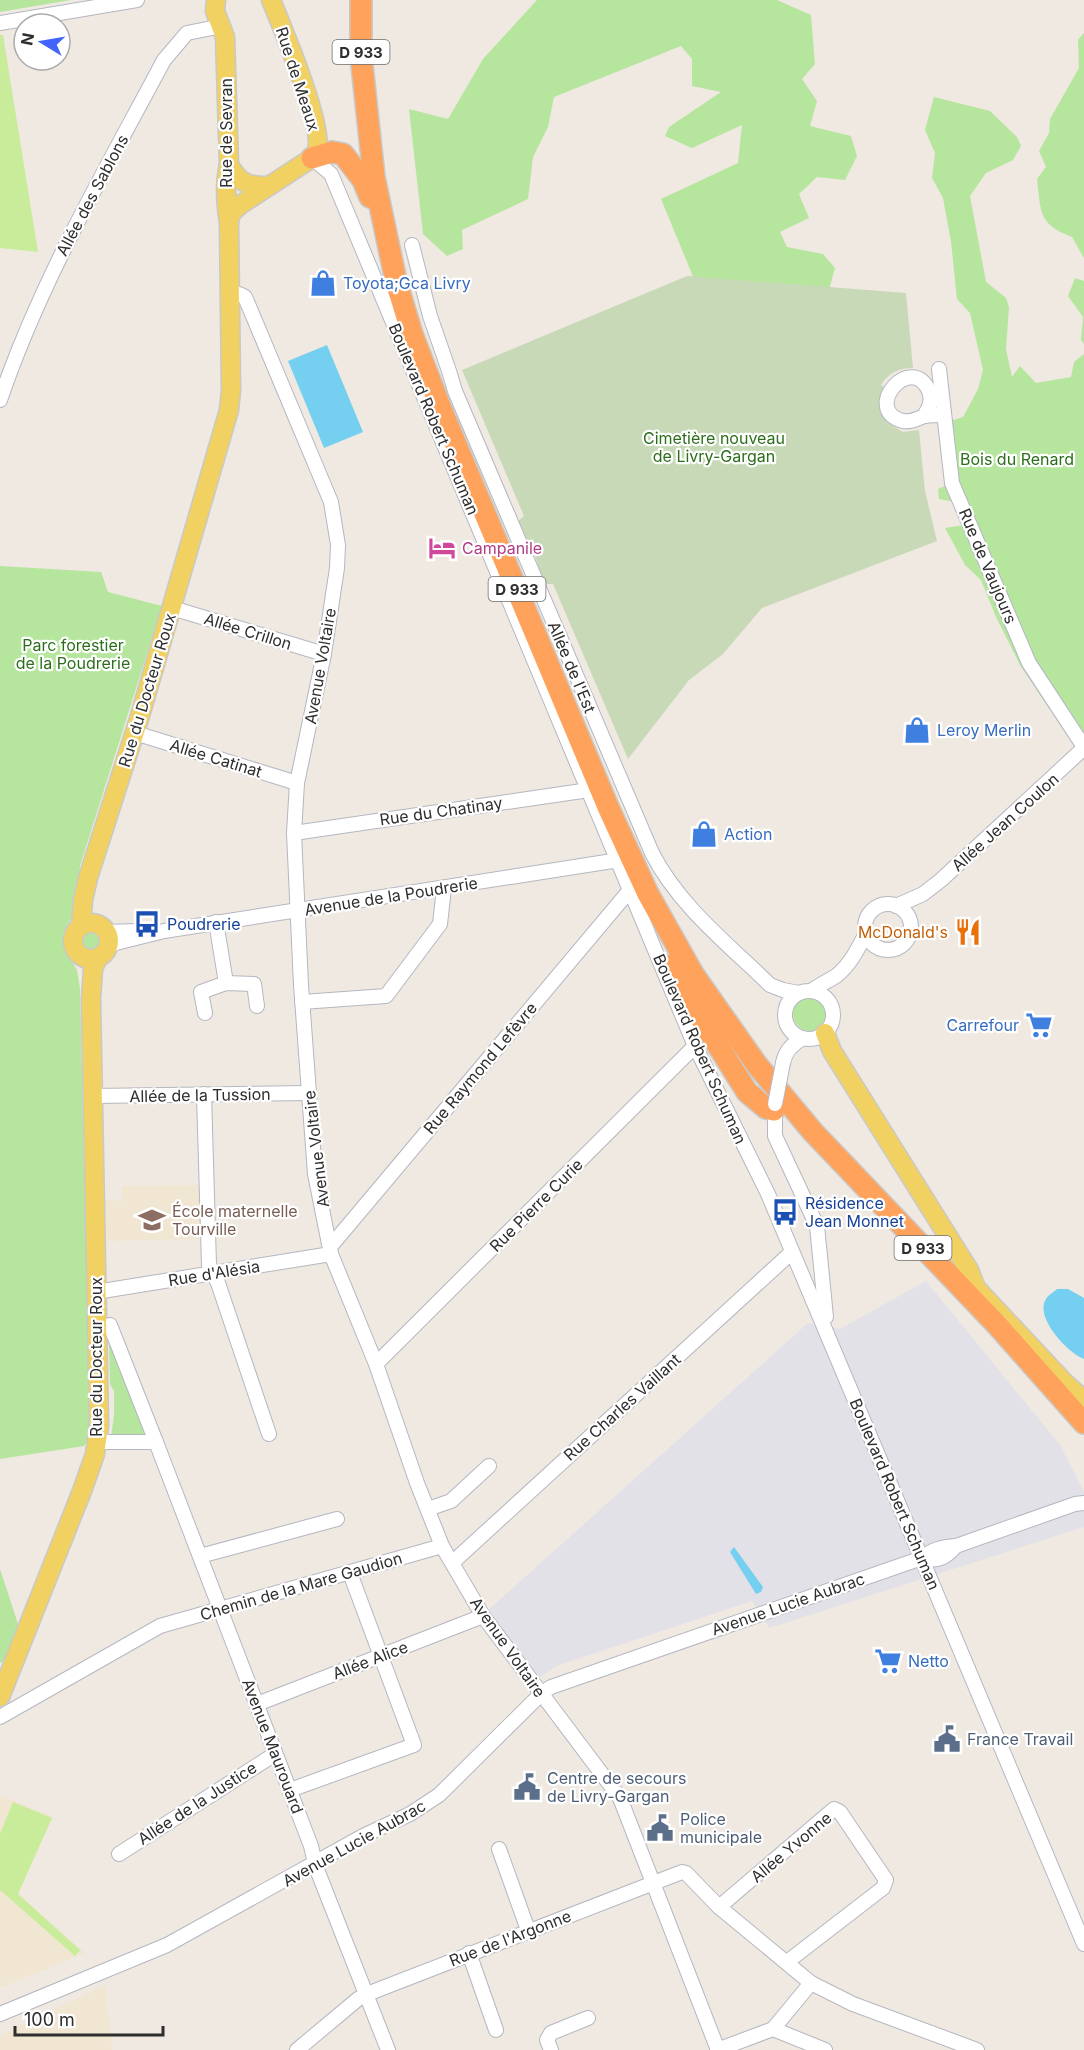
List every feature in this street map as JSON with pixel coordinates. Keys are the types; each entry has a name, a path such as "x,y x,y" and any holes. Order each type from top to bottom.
{"highway":[{"name":"D 933","path":"361,0 361,56 372,167 396,281 412,334 441,409 608,807 639,892 757,1065 813,1131 998,1326 1084,1423"},
{"name":"D 933","path":"374,0 377,111 396,235 414,308 450,406 640,853 702,968 761,1054 815,1118 976,1288"},
{"path":"312,158 332,152 343,154 352,163 367,189 376,223 387,242"},
{"path":"639,892 700,1017 747,1092 765,1108 774,1107"}],"main road":[{"name":"Rue de Sevran","path":"216,0 215,11 225,37 229,165 226,175 226,211 229,220 230,295"},
{"name":"Rue de Meaux","path":"271,0 296,64 315,124 317,150 312,158"},
{"path":"229,220 232,212 240,205 312,158"},
{"path":"229,165 240,180 251,186 267,186"},
{"name":"Rue du Docteur Roux","path":"0,1697 78,1502 97,1442 99,1426 91,999 95,941 92,904 97,853 135,733 229,410 231,390 230,295"},
{"path":"825,1033 832,1051 969,1270 976,1288"},
{"name":"D 933","path":"976,1288 1064,1382 1084,1400"}],"street":[{"path":"0,23 137,0"},
{"name":"Allée des Sablons","path":"0,400 29,323 60,255 164,60 187,33 222,26"},
{"name":"Boulevard Robert Schuman","path":"312,158 331,174 619,860 639,892 695,1046 768,1194 1084,1944"},
{"name":"Allée de l'Est","path":"412,245 429,316 450,371 455,391 662,873 689,907 770,985 783,990 805,992"},
{"name":"Avenue Voltaire","path":"230,295 239,294 245,297 331,502 338,545 337,568 324,654 297,783 294,833 302,1002 315,1174 331,1251 376,1364 442,1546 483,1616 621,1798 718,2050"},
{"name":"Rue de Vaujours","path":"920,381 939,374 952,483 1029,663 1084,748"},
{"path":"924,417 930,407 931,396 927,387 911,378 903,378 895,383 889,391 887,402 896,418 904,422 944,415"},
{"name":"Allée Crillon","path":"172,608 324,654"},
{"name":"Allée Catinat","path":"135,733 297,783"},
{"name":"Allée Jean Coulon","path":"896,906 923,894 1084,748"},
{"name":"Rue du Chatinay","path":"294,833 589,789"},
{"name":"Avenue de la Poudrerie","path":"95,941 619,860"},
{"path":"302,1002 386,996 440,924 444,888"},
{"name":"Rue Raymond Lefèvre","path":"331,1251 639,892"},
{"name":"Allée Jean Coulon","path":"909,920 923,894"},
{"path":"883,905 896,906 906,914 909,920 911,927 909,936 902,945 891,950 871,943 866,933 865,923 872,911 883,905"},
{"path":"216,922 226,983"},
{"path":"784,1059 782,1050 789,1001 834,977 856,954 866,933"},
{"path":"856,954 878,947"},
{"path":"786,1017 792,1032 803,1038 812,1039 825,1033 832,1019 828,1001 834,977"},
{"path":"204,1013 201,992 226,983 254,984 257,1006"},
{"name":"Allée de l'Est","path":"770,985 786,1017"},
{"path":"805,992 821,994 828,1001"},
{"path":"775,1136 774,1107 784,1059 792,1044 803,1038"},
{"name":"Rue Pierre Curie","path":"376,1364 695,1046"},
{"path":"747,1092 751,1102 775,1136 817,1226 827,1332"},
{"name":"Allée de la Tussion","path":"93,1096 308,1093"},
{"path":"204,1094 208,1257 219,1283 269,1434"},
{"name":"Rue Charles Vaillant","path":"453,1562 795,1258 810,1260 820,1248"},
{"name":"Rue d'Alésia","path":"96,1292 214,1274 331,1251"},
{"name":"Avenue Maurouard","path":"110,1325 388,2050"},
{"path":"97,1442 156,1442"},
{"path":"428,1509 451,1501 489,1466"},
{"name":"Avenue Lucie Aubrac","path":"0,2014 166,1945 363,1836 410,1814 439,1795 541,1694 563,1682 922,1558 934,1561 946,1557 956,1546 1081,1501"},
{"path":"200,1556 337,1519"},
{"name":"Chemin de la Mare Gaudion","path":"0,1717 160,1626 442,1546"},
{"path":"290,1790 414,1745 350,1573"},
{"name":"Allée Alice","path":"257,1704 483,1616"},
{"name":"Allée de la Justice","path":"119,1854 275,1754"},
{"name":"Allée Yvonne","path":"719,1907 834,1809 840,1812 886,1880 883,1888 787,1962"},
{"path":"499,1849 528,1930"},
{"name":"Rue de l'Argonne","path":"297,2050 367,1994 681,1872 686,1873 719,1907"},
{"path":"719,1907 811,1983 853,2004 977,2050"},
{"path":"469,1953 496,2031"},
{"path":"718,2050 773,2029 811,1983"},
{"path":"551,2050 547,2040 551,2032 588,2018"},
{"path":"773,2029 825,2050"}],"shaded area":[{"name":"École maternelle Tourville","path":"200,1185 201,1239 104,1241 104,1200 122,1201 122,1186"},
{"path":"926,1281 1060,1445 1084,1492 1084,1527 769,1628 752,1601 556,1666 536,1680 485,1613 808,1323 840,1329"},
{"path":"0,1795 52,1816 18,1894 85,1953 0,1988"},
{"path":"105,1985 112,2050 0,2050 0,2036"}],"green space":[{"path":"0,0 71,0 0,12"},
{"path":"537,0 777,0 811,15 815,64 802,79 817,101 810,126 851,136 857,156 845,180 817,177 799,194 809,218 780,232 787,247 823,254 835,268 826,301 706,308 661,199 738,163 742,125 692,148 665,136 669,127 721,92 692,86 692,59 681,46 554,97 548,127 533,157 528,199 462,230 463,249 447,256 423,234 409,109 448,119 483,59"},
{"path":"1084,33 1084,258 1072,237 1053,227 1043,216 1037,179 1046,167 1039,151 1049,133 1050,119 1079,68 1078,40"},
{"path":"0,35 3,35 38,252 0,248"},
{"name":"Bois du Renard","path":"934,97 990,111 1017,137 1021,146 1013,160 986,173 970,196 986,282 1006,298 1009,307 1006,349 1012,377 1020,366 1036,383 1071,377 1074,362 1084,354 1084,732 1067,735 1020,665 981,580 965,565 945,528 970,524 961,503 939,499 938,489 952,483 944,423 963,417 978,389 983,370 970,313 957,299 951,242 943,198 932,178 935,153 925,130"},
{"name":"Cimetière nouveau de Livry-Gargan","path":"687,276 906,293 913,368 898,370 887,377 881,385 884,387 881,397 890,418 886,422 903,432 919,430 925,491 937,541 762,608 723,654 689,680 628,759 553,584 541,584 539,567 533,552 516,523 524,516 462,370"},
{"path":"1075,278 1084,281 1084,344 1081,340 1083,317 1068,296"},
{"name":"Parc forestier de la Poudrerie","path":"0,566 101,572 108,592 162,606 80,866 74,914 64,931 65,950 77,970 80,988 90,1438 84,1446 0,1459"},
{"path":"90,932 97,935 100,942 97,949 90,952 83,949 80,942 83,935"},
{"path":"810,997 822,1002 827,1014 822,1026 810,1031 798,1026 793,1014 798,1002"},
{"path":"109,1343 145,1432 143,1437 111,1437 114,1391 110,1384"},
{"path":"0,1569 20,1630 6,1660 0,1663"},
{"path":"13,1802 52,1818 18,1894 80,1950 75,1956 0,1890 0,1834"}],"water":[{"path":"327,345 363,432 324,448 288,361"},
{"path":"1057,1289 1068,1289 1084,1298 1084,1359 1070,1350 1054,1334 1045,1315 1046,1299"},
{"path":"734,1547 763,1587 761,1592 756,1594 730,1552"}],"place":[{"name":"Toyota;Gca Livry","path":"323,283"},
{"name":"Campanile","path":"442,548"},
{"name":"Leroy Merlin","path":"917,730"},
{"name":"Action","path":"704,834"},
{"name":"Poudrerie","path":"147,924"},
{"name":"McDonald's","path":"968,932"},
{"name":"Carrefour","path":"1039,1025"},
{"name":"Résidence Jean Monnet","path":"785,1212"},
{"name":"École maternelle Tourville","path":"152,1220"},
{"name":"Netto","path":"888,1661"},
{"name":"France Travail","path":"947,1739"},
{"name":"Centre de secours de Livry-Gargan","path":"527,1787"},
{"name":"Police municipale","path":"660,1828"}]}
